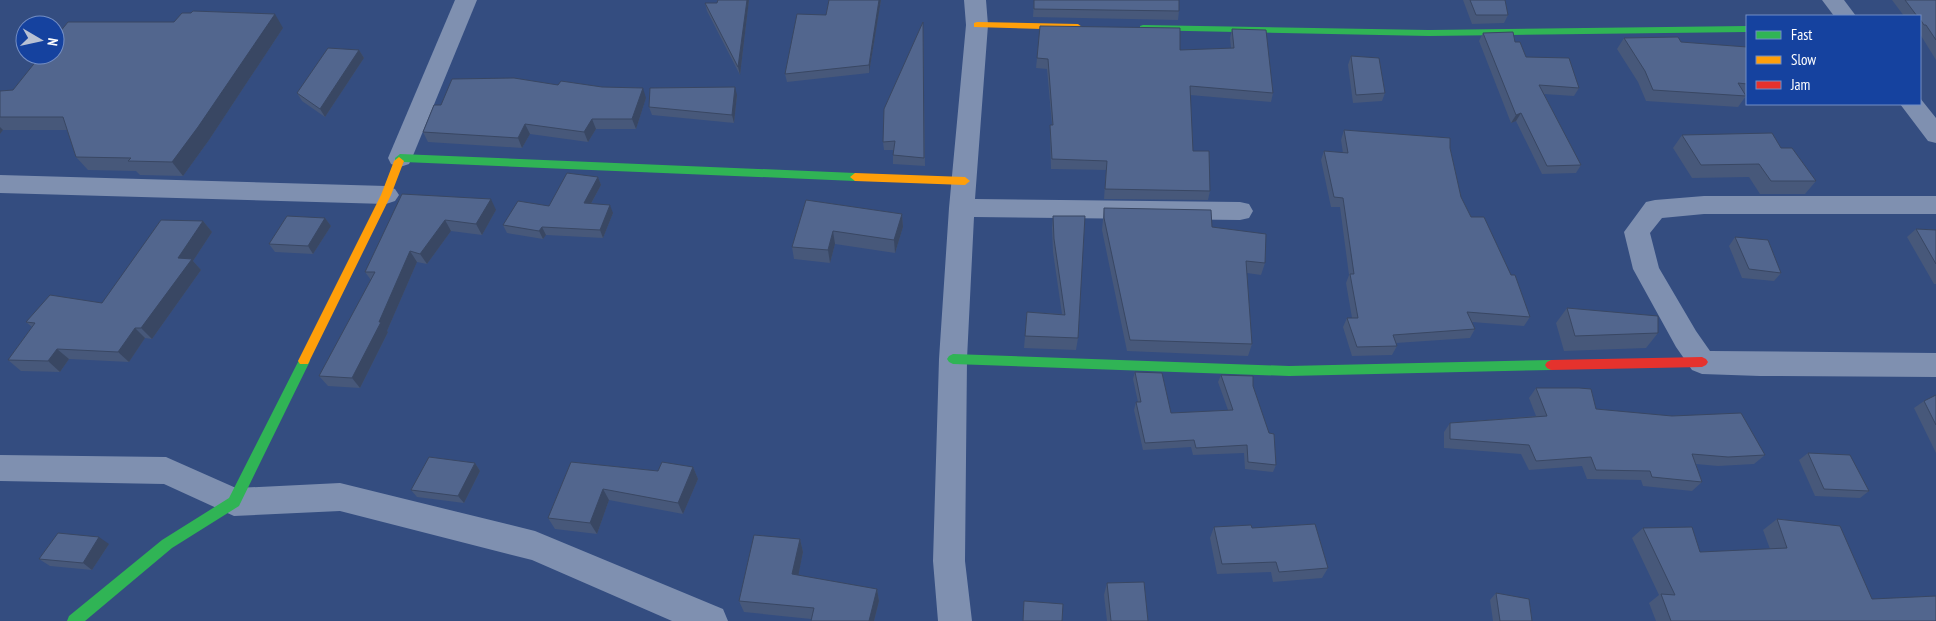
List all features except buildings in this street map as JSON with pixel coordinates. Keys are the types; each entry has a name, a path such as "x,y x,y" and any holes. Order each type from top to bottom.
{"street":[{"path":"74,621 167,544 234,502 386,195 466,0"},
{"path":"1832,0 1844,15"},
{"path":"955,621 949,561 953,359 976,12 1086,27"},
{"path":"1135,27 1429,33 1746,29"},
{"path":"1913,105 1936,135"},
{"path":"400,158 965,181"},
{"path":"0,184 386,195"},
{"path":"1702,362 1686,339 1646,269 1637,232 1655,209 1704,204 1936,205"},
{"path":"962,208 1240,211"},
{"path":"953,359 1289,372 1702,362 1936,365"},
{"path":"0,468 166,471 234,502 340,497 535,546 712,621"}],"traffic: fast":[{"path":"1143,28 1429,33 1746,29"},
{"path":"399,161 400,158 855,177"},
{"path":"953,359 1289,371 1551,365"},
{"path":"74,621 167,544 234,502 304,361"}],"traffic: slow":[{"path":"977,25 1078,27"},
{"path":"304,361 386,195 399,161"},
{"path":"855,177 965,181"}],"traffic: jam":[{"path":"1551,365 1702,362"}]}
